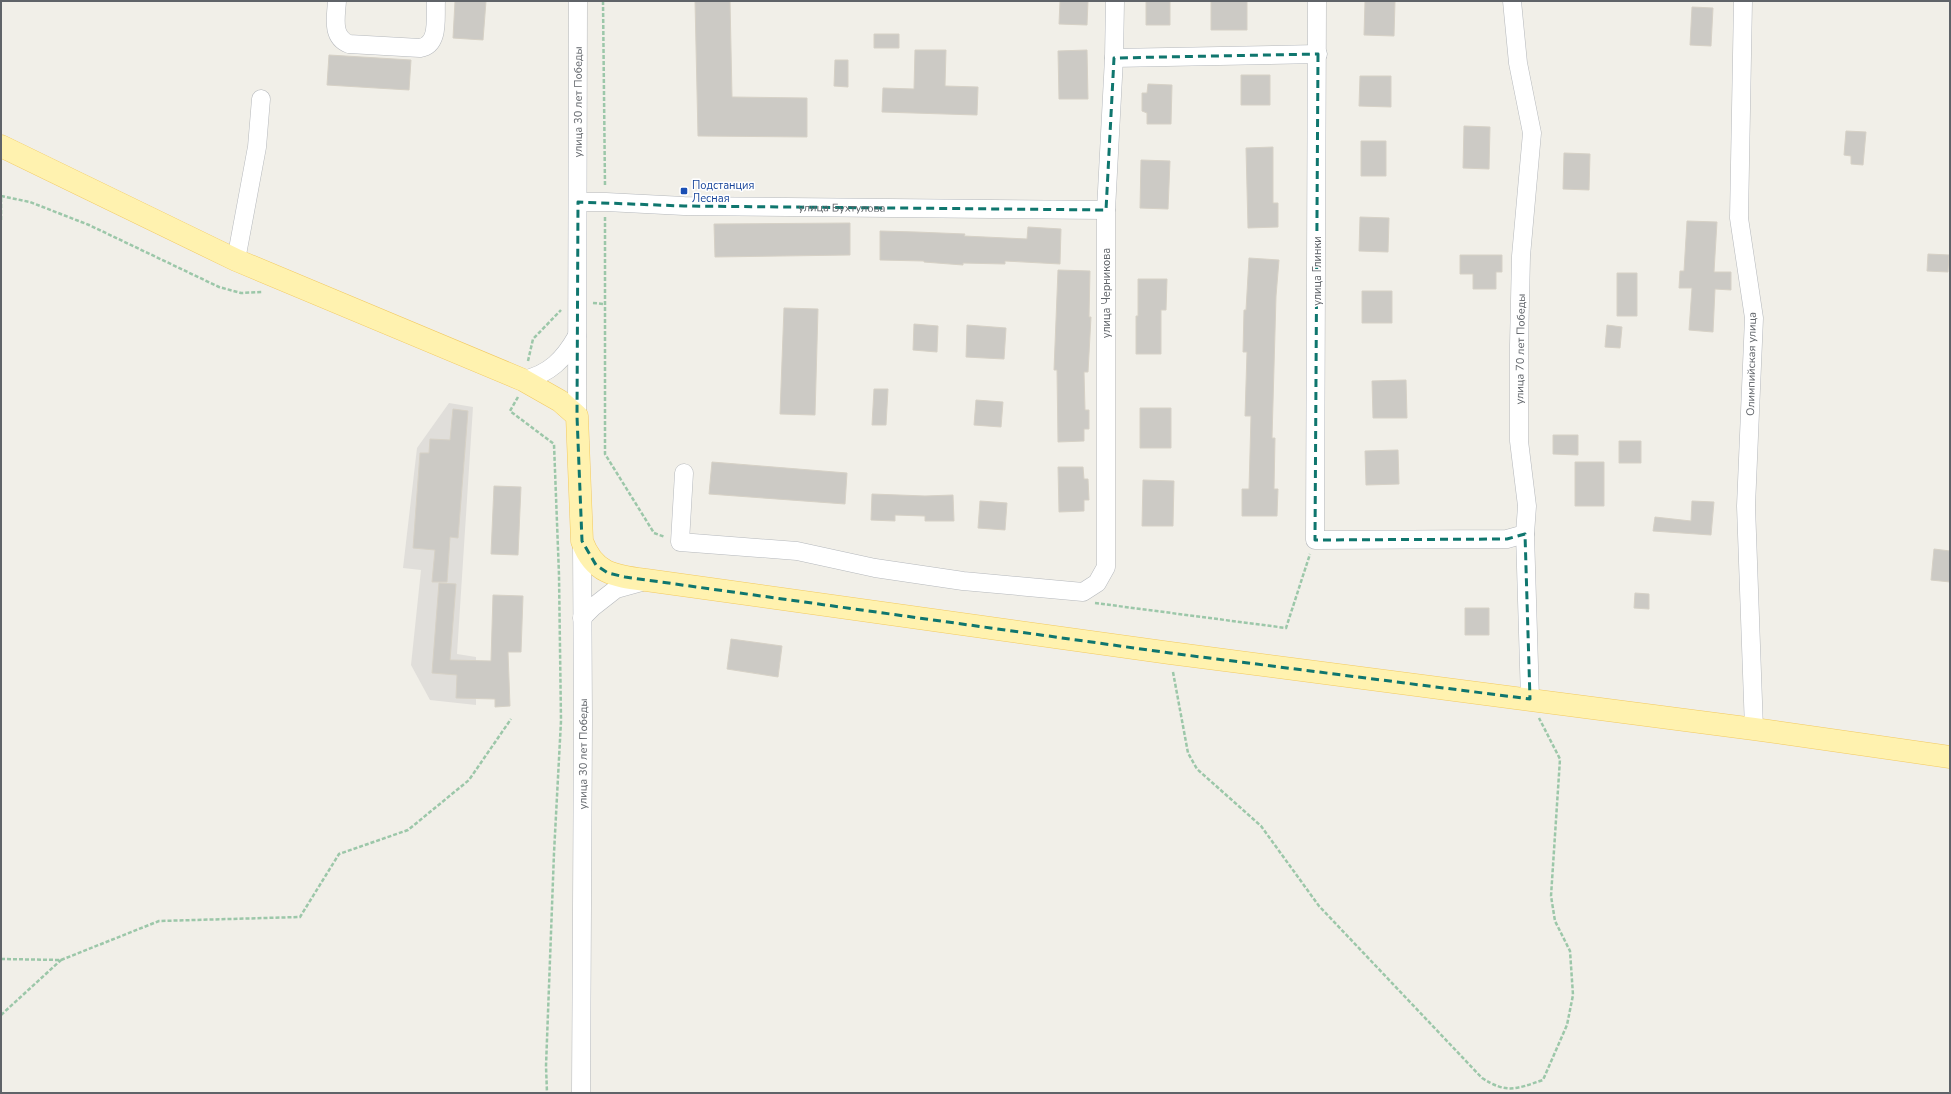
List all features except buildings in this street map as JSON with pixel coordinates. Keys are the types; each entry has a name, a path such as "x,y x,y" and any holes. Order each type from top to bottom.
{"main road":[{"path":"1,146 236,260 523,381 560,401 577,416"},
{"name":"улица 30 лет Победы","path":"577,416 582,541"},
{"path":"582,541 588,556 608,573 646,580 1170,653 1530,699 1950,757"}],"street":[{"path":"337,1 335,27 337,34 344,42 349,44 420,48 430,44 434,38 436,1"},
{"name":"улица 30 лет Победы","path":"577,416 578,1"},
{"name":"улица Черникова","path":"680,542 804,552 875,568 963,581 1083,592 1097,583 1106,567 1106,210 1114,58 1115,1"},
{"name":"улица Глинки","path":"1317,1 1315,540 1507,539 1525,534"},
{"name":"улица 70 лет Победы","path":"1512,1 1518,63 1532,133 1521,256 1519,346 1519,442 1527,506 1525,534 1530,699"},
{"name":"Олимпийская улица","path":"1743,1 1739,218 1754,318 1746,506 1754,729"},
{"path":"1114,58 1318,54"},
{"path":"236,260 257,147 261,98"},
{"name":"улица Бухтулова","path":"578,202 684,206 1106,210"},
{"path":"523,381 534,378 555,367 569,351 577,336"},
{"path":"680,542 684,473"},
{"name":"улица 30 лет Победы","path":"581,1093 582,541"},
{"path":"582,618 593,606 616,589 646,580"}],"path":[{"path":"603,1 606,202 604,304 605,454 654,533 680,542"},
{"path":"1,220 1,196 30,202 89,225 219,287 241,293 263,291"},
{"path":"592,303 604,304"},
{"path":"547,1093 546,1066 554,853 561,721 559,575 554,444 510,411 523,381 533,339 565,307"},
{"path":"1170,653 1188,753 1197,769 1261,826 1319,906 1482,1078 1496,1088 1513,1090 1543,1080 1567,1025 1573,995 1570,951 1555,921 1551,896 1560,759 1530,699"},
{"path":"1,1015 61,960 159,921 300,917 339,854 408,830 469,780 511,719"},
{"path":"1,959 61,960"}],"highlighted area":[{"path":"1318,54 1315,540 1507,539 1525,534 1530,699 1170,653 625,577 608,573 596,565 582,541 577,416 578,202 684,206 1106,210 1114,58"}],"shaded area":[{"path":"449,403 473,407 457,654 476,657 476,705 430,700 411,665 421,570 403,568 417,448"}],"place":[{"name":"Подстанция Лесная","path":"684,191"}]}
